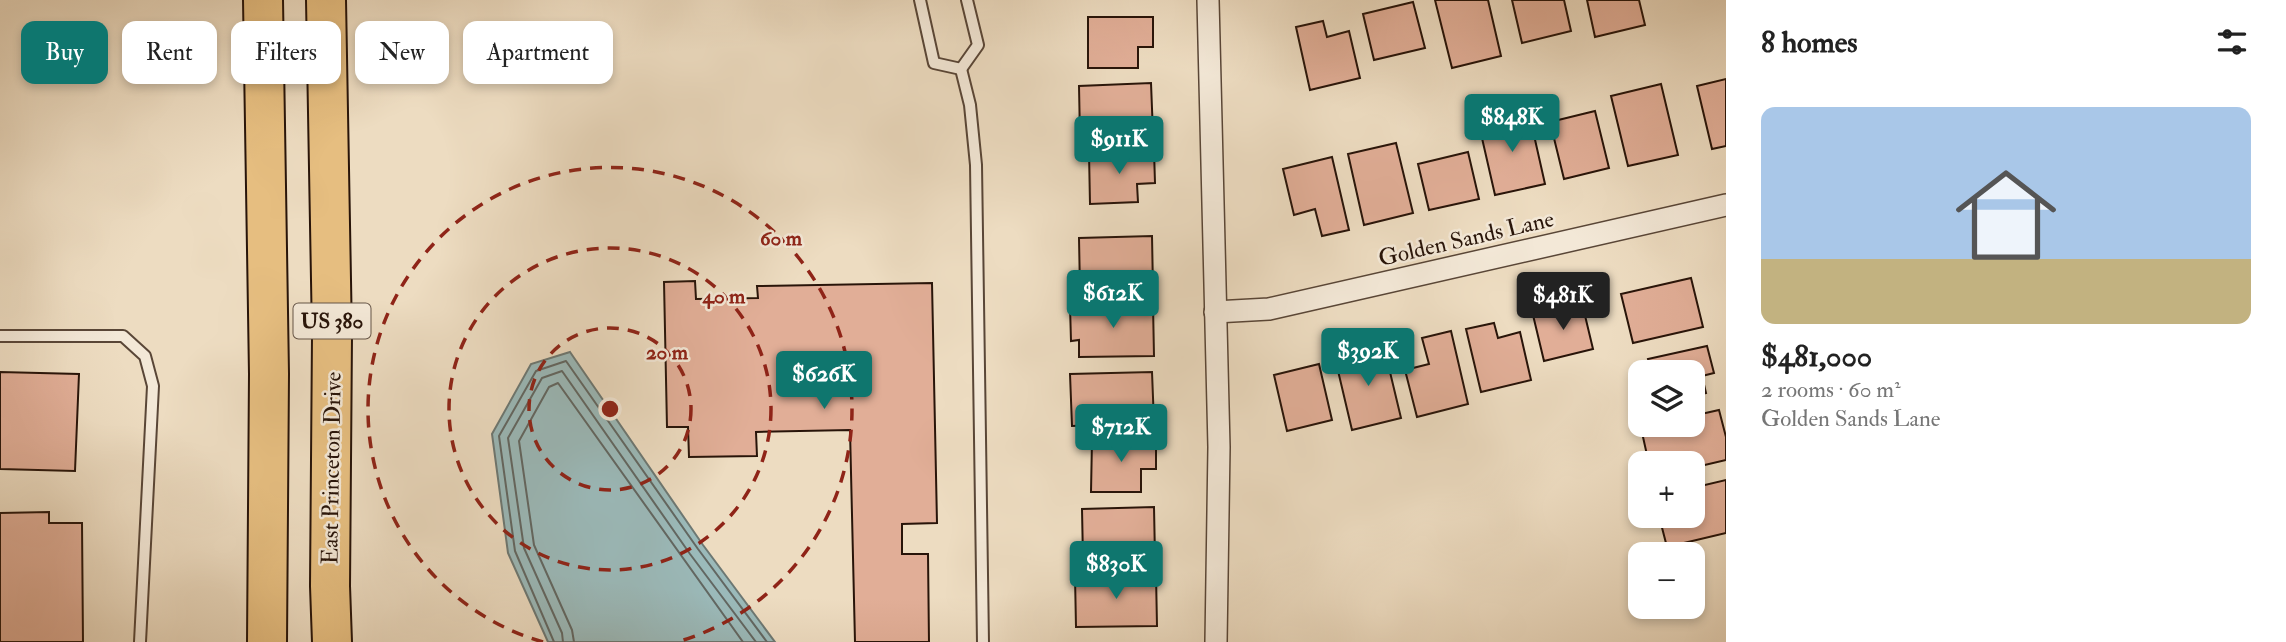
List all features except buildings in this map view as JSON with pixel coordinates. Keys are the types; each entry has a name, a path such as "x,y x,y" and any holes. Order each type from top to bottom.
{"highway":[{"name":"US 380","path":"263,0 269,374 267,642"},
{"name":"East Princeton Drive","path":"326,0 332,337 332,642"}],"street":[{"path":"1208,0 1219,446 1216,642"},
{"name":"Golden Sands Lane","path":"1215,312 1269,309 1726,205"}],"lane":[{"path":"920,0 934,63 961,69"},
{"path":"961,69 978,46 967,0"},
{"path":"961,69 970,105 976,165 983,642"},
{"path":"0,336 123,336 145,356 153,386 141,642"}],"water":[{"path":"570,352 703,545 775,642 548,642 508,553 492,434 531,364"}]}
